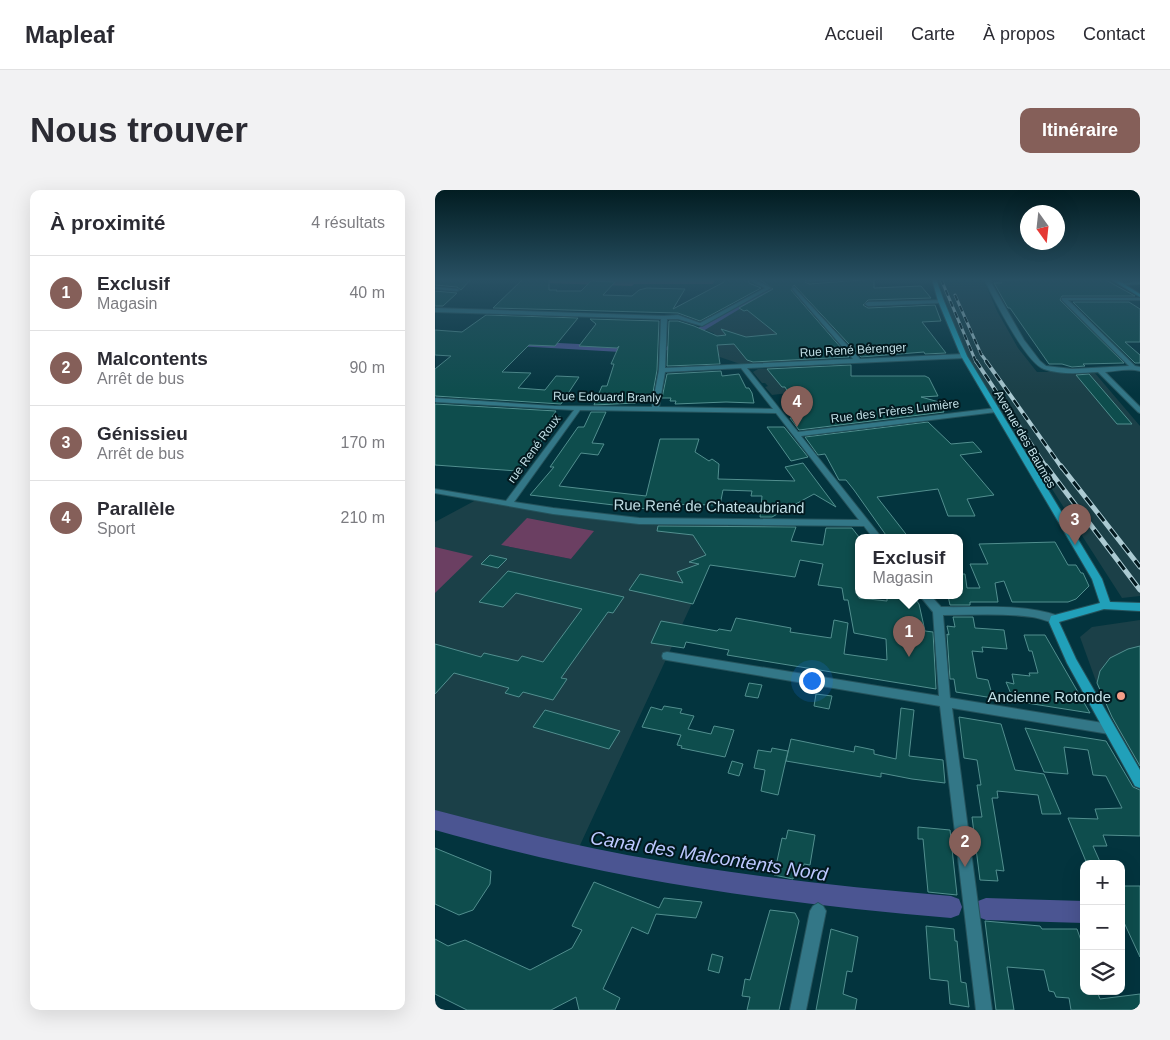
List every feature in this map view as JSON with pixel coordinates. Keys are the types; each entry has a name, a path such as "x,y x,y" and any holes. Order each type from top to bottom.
{"street":[{"path":"643,317 674,317"},
{"path":"679,317 700,325 714,317"},
{"path":"820,317 858,361"},
{"name":"Avenue des Baumes","path":"948,317 964,356 1097,580 1106,605"},
{"path":"1006,317 1039,363 1045,367 1058,370 1100,370 1132,367 1140,369"},
{"path":"1083,317 1132,367"},
{"path":"655,409 662,370 664,318"},
{"name":"Rue René Bérenger","path":"662,370 744,368 964,356"},
{"path":"744,368 798,434 875,534"},
{"path":"1100,370 1140,411"},
{"name":"Rue Edouard Branly","path":"435,400 578,408 779,411"},
{"name":"rue René Roux","path":"508,504 578,408"},
{"name":"Rue des Frères Lumière","path":"798,434 996,410"},
{"name":"Rue René de Chateaubriand","path":"435,491 553,511 639,521 865,522"},
{"path":"928,599 938,611 945,702 984,1010"},
{"path":"938,611 1028,613 1044,615 1055,619 1106,605 1139,607"},
{"path":"1055,619 1059,634 1109,729 1140,782"},
{"path":"667,656 1109,729"},
{"path":"798,1010 818,911"}],"shaded area":[{"path":"723,317 772,317 822,354 817,356 819,361 743,365 717,356 714,333 703,329"},
{"path":"952,317 1001,317 1018,348 1037,372 1094,372 1140,426 1140,596 1122,598 964,352"},
{"path":"814,366 840,387 772,395 765,387 768,386 762,383 753,372 758,369"},
{"path":"478,499 639,521 730,521 575,856 506,840 435,820 435,522","holes":["593,531 571,559 501,545","545,710 619,731 609,749 533,727"]},
{"path":"527,518 594,531 571,559 501,545"},
{"path":"435,547 473,556 435,593"},
{"name":"Ancienne Rotonde","path":"1140,620 1140,767 1117,728 1097,684 1080,637 1092,627"}],"building":[{"path":"483,317 578,318 555,346 529,345 502,372 531,373 518,388 545,390 556,376 579,377 561,404 435,396 435,369 451,356 435,355 435,330 462,332"},
{"path":"690,317 707,317 700,321"},
{"path":"756,317 815,317 849,357 753,362 747,360 734,344 717,345 720,364 667,366 669,321 678,321 694,326 717,336 726,335 721,329 746,337 777,334"},
{"path":"824,317 940,317 941,321 922,322 946,353 925,354 924,352 861,357"},
{"path":"1016,317 1078,317 1124,363 1083,364 1085,366 1072,367 1062,364 1049,364"},
{"path":"1089,317 1140,317 1140,342 1125,342 1140,355 1140,363 1135,363"},
{"path":"590,319 659,321 657,370 652,398 638,398 636,403 594,405 602,386 607,386 614,364 611,364 619,346 617,348 579,346 596,324"},
{"path":"851,365 851,376 925,376 929,378 938,396 921,397 939,402 944,412 799,430 790,418 797,418 794,409 797,408 785,387 782,387 767,369"},
{"path":"721,371 722,376 739,374 746,388 749,388 752,393 754,403 675,404 676,401 670,401 671,398 662,398 667,374"},
{"path":"1089,374 1132,424 1117,424 1076,375"},
{"path":"435,404 556,411 552,417 561,417 517,471 435,465"},
{"path":"591,412 606,412 592,443 604,444 598,455 581,453 559,486 646,496 660,439 699,439 695,452 709,461 712,459 719,464 718,479 795,481 785,467 803,463 836,507 814,494 772,517 760,517 762,496 751,496 752,491 723,490 720,505 648,504 647,509 530,495 554,467 550,467 578,427 584,427"},
{"path":"928,422 951,444 973,442 982,452 960,455 994,495 967,499 975,516 948,516 938,489 877,497 906,534 885,534 846,480 839,480 825,454 818,455 805,437"},
{"path":"767,427 784,427 808,457 791,461"},
{"path":"658,526 796,527 791,541 823,545 826,528 852,528 857,534 855,534 855,599 887,601 887,599 915,599 919,604 925,631 933,632 936,689 727,655 729,650 686,642 684,648 651,643 661,621 717,631 719,629 731,631 736,618 791,628 790,632 831,638 834,620 848,623 844,654 887,660 886,639 854,633 848,600 844,600 842,588 818,585 823,564 800,560 795,577 710,565 693,604 629,590 640,574 683,583 677,572 699,564 689,562 706,555 693,535 657,531"},
{"path":"1055,542 1068,565 1076,565 1081,573 1083,573 1089,586 1076,599 1068,602 1012,602 1004,581 995,583 998,602 970,602 970,605 950,605 949,599 963,599 963,574 965,574 967,588 980,588 970,564 988,564 979,544"},
{"path":"490,555 507,559 498,568 481,564"},
{"path":"508,571 624,597 613,613 608,612 561,678 567,679 553,700 523,692 519,697 505,693 509,688 454,673 435,694 435,644 481,657 484,653 518,661 522,656 543,662 582,609 516,593 503,607 479,602"},
{"path":"953,617 973,617 975,628 1004,630 1007,649 982,647 983,652 972,651 977,678 988,680 993,698 956,692 954,679 950,679 947,634 949,635 947,626 955,627"},
{"path":"1024,635 1045,635 1090,713 1014,701 1006,682 1014,684 1012,674 1030,676 1029,673 1038,673 1032,651 1029,651"},
{"name":"Ancienne Rotonde","path":"1140,646 1140,766 1112,717 1097,683 1100,671 1110,658 1128,649"},
{"path":"749,683 762,685 758,698 745,696"},
{"path":"816,694 832,696 829,709 814,706"},
{"path":"664,706 682,709 680,713 694,716 688,729 711,734 714,726 734,730 725,757 681,748 682,746 677,745 681,735 642,727 651,707 662,710"},
{"path":"901,708 914,710 909,756 943,760 945,783 881,773 881,777 786,761 791,739 854,752 855,746 874,750 874,754 896,759"},
{"path":"545,710 620,731 609,749 533,727"},
{"path":"959,717 1001,724 1015,770 1044,774 1061,814 1042,814 1038,795 997,791 998,798 992,798 1004,871 996,870 998,881 980,880 972,817 982,817 977,785 981,785 977,760 964,758"},
{"path":"1025,728 1106,741 1133,787 1140,790 1140,836 1103,835 1107,846 1093,846 1099,860 1085,860 1068,818 1098,819 1095,809 1122,808 1106,776 1093,775 1088,750 1064,747 1068,774 1044,772"},
{"path":"772,748 788,751 778,795 761,791 765,770 754,768 758,750 771,752"},
{"path":"732,761 743,764 739,776 728,773"},
{"path":"918,827 950,830 957,895 928,892 923,839 918,839"},
{"path":"788,830 815,835 810,865 804,864 803,869 795,868 793,879 774,875 782,838 786,839"},
{"path":"435,848 491,871 490,884 473,910 459,915 435,904"},
{"path":"594,882 659,908 664,898 702,902 696,918 656,914 648,934 632,927 603,989 620,998 615,1010 579,1010 576,997 551,1010 467,1010 435,994 435,939 448,946 465,940 530,970 572,948 582,930 572,926"},
{"path":"1125,886 1140,886 1140,957 1125,925"},
{"path":"770,910 795,913 799,921 779,1010 747,1010 750,997 742,996 745,979 750,980"},
{"path":"985,921 1040,926 1042,929 1077,929 1080,938 1080,995 1098,995 1100,999 1140,994 1140,1010 1071,1010 1069,998 1056,997 1054,992 1049,991 1044,970 1007,967 1014,1010 996,1010"},
{"path":"926,926 954,929 961,982 966,983 969,1007 950,1004 948,981 930,979"},
{"path":"831,929 858,937 852,972 847,971 843,994 857,999 855,1010 816,1010"},
{"path":"712,954 723,957 719,973 708,970"}],"waterway":[{"path":"667,349 721,317"},
{"path":"519,344 638,350"},
{"name":"Canal des Malcontents Nord","path":"435,820 498,838 562,853 691,877 821,895 951,907"},
{"path":"986,909 1080,912"}],"railway":[{"path":"957,317 976,362"},
{"path":"965,317 981,354 987,362"},
{"path":"976,361 1047,468"},
{"path":"986,361 1062,468"},
{"path":"1046,466 1140,590"},
{"path":"1061,466 1140,567"}],"place":[{"name":"Parallèle","path":"797,427"},
{"name":"Génissieu","path":"1075,545"},
{"name":"Exclusif","path":"909,657"},
{"name":"Ancienne Rotonde","path":"1121,696"},
{"name":"Malcontents","path":"965,867"}]}
